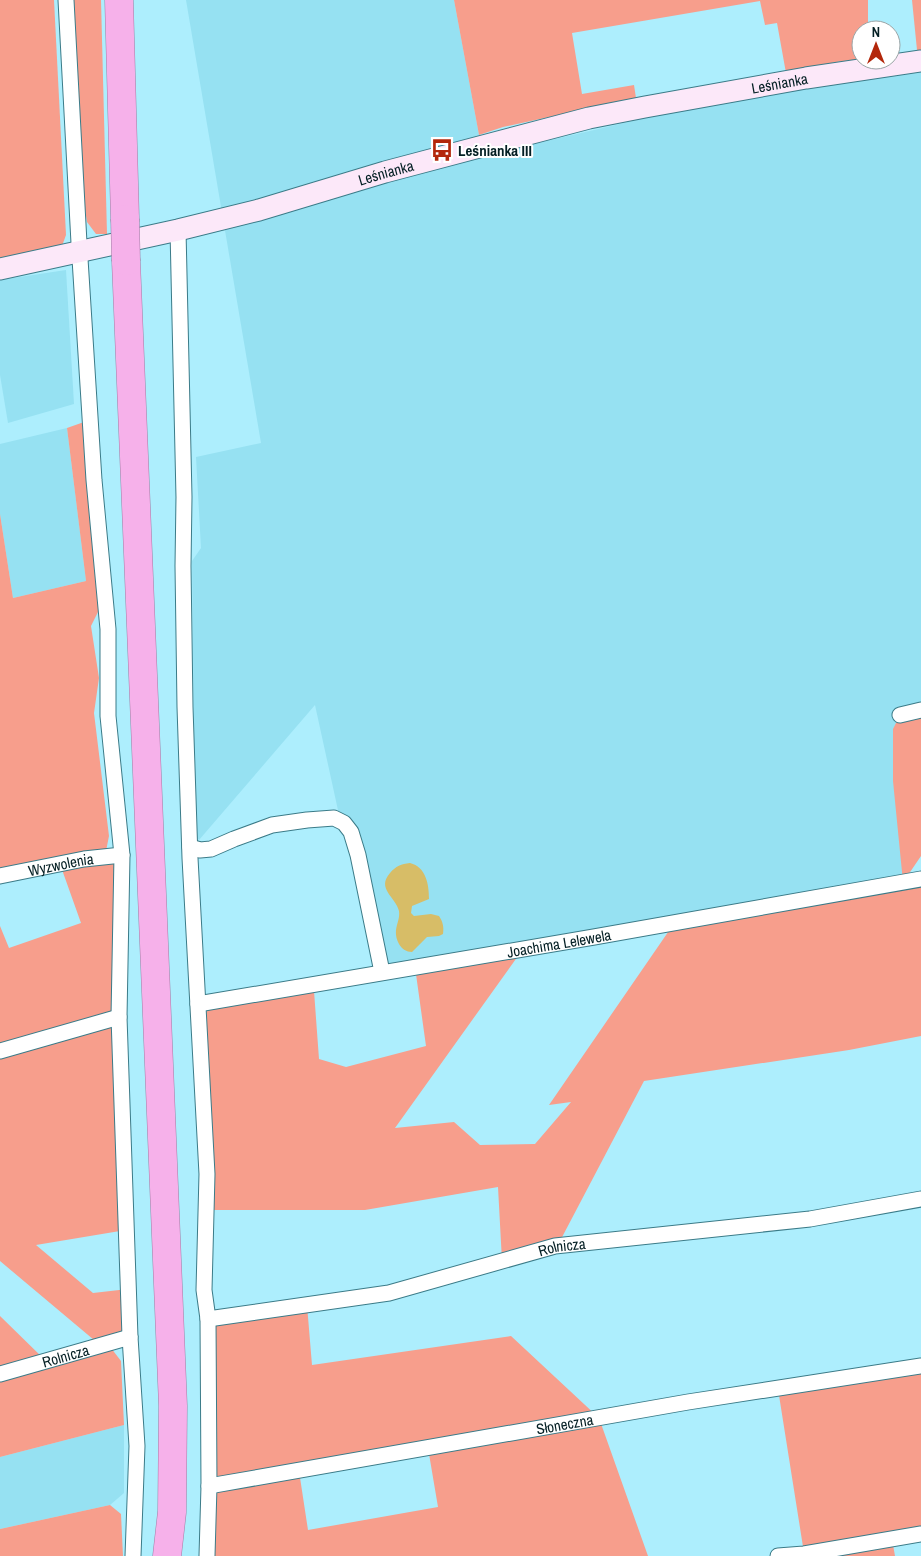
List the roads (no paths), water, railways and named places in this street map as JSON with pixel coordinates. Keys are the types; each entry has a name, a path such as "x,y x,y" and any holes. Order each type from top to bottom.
{"highway":[{"path":"119,0 126,261 173,1406 172,1512 167,1556"}],"street":[{"path":"66,0 94,480 108,629 108,716 122,855 119,1017 130,1337 137,1446 133,1556"},
{"name":"Leśnianka","path":"0,269 178,230 259,210 385,172 589,118 806,78 921,61"},
{"path":"178,230 184,497 185,707 190,847 207,1174 204,1290 208,1319 209,1486 207,1556"},
{"path":"900,715 921,710"},
{"path":"190,847 200,850 211,850 263,828 307,820 334,818 344,823 351,832 358,855 382,972"},
{"name":"Wyzwolenia","path":"0,876 84,858 122,855"},
{"name":"Joachima Lelewela","path":"198,1004 921,879"},
{"path":"0,1051 119,1017"},
{"name":"Rolnicza","path":"208,1319 389,1293 555,1246 810,1219 921,1199"},
{"name":"Rolnicza","path":"0,1374 130,1337"},
{"name":"Słoneczna","path":"209,1486 688,1402 921,1366"},
{"path":"778,1556 804,1554 921,1534"}],"place":[{"name":"Leśnianka III","path":"442,150"}]}
